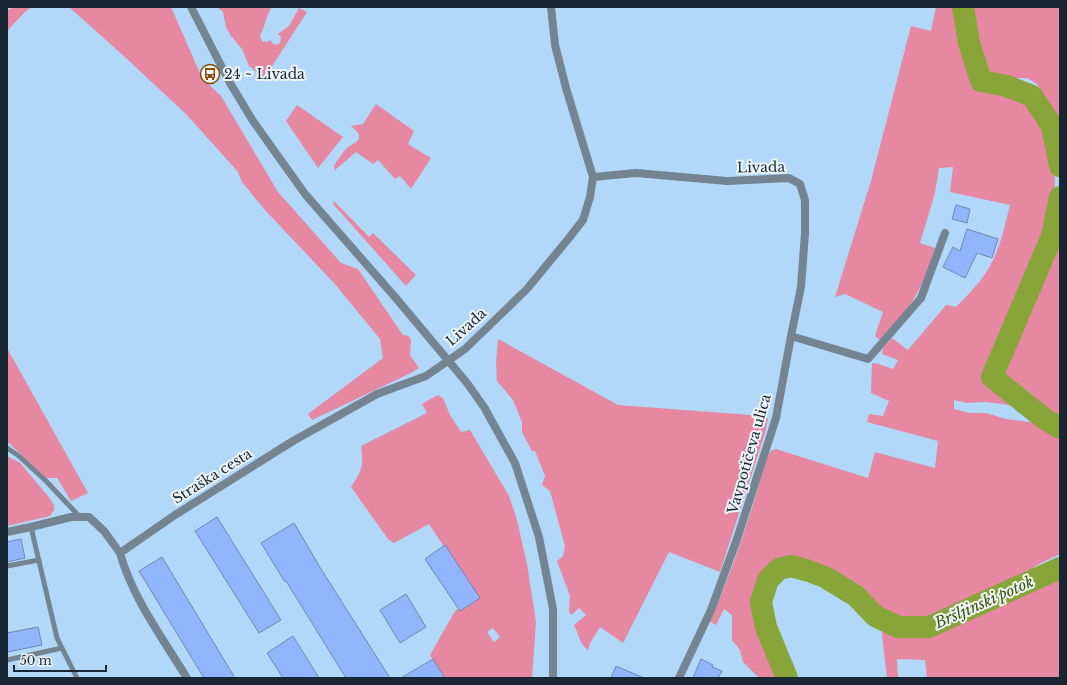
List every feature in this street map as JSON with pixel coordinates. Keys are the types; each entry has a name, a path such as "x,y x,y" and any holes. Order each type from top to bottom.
{"street":[{"path":"191,7 230,83 253,121 305,194 395,296 467,383 484,407 515,463 539,537 552,609 553,678"},
{"name":"Livada","path":"447,360 465,349 526,289 569,238 582,220 590,198 593,177 564,81 555,45 551,7"},
{"name":"Livada","path":"593,177 636,173 727,181 789,178 800,184 805,200 805,233 800,287 792,336"},
{"path":"792,336 868,359 921,298 945,233"},
{"name":"Vavpotičeva ulica","path":"679,678 711,610 738,539 776,418 792,336"},
{"name":"Straška cesta","path":"120,553 176,515 293,441 377,394 426,376 447,360"},
{"path":"7,532 79,516 89,517 104,531 120,553 122,562 140,600 187,678"}],"lane":[{"path":"7,448 19,456 46,481 79,516"},
{"path":"31,527 57,638 77,678"},
{"path":"7,566 39,560"},
{"path":"7,660 62,648"}],"shaded area":[{"path":"15,7 33,7 27,10 7,31 7,10"},
{"path":"69,7 171,7 202,78 221,96 278,192 341,263 358,269 403,335 409,336 411,340 410,355 419,368 312,420 308,414 383,358 380,339 334,283 264,209 242,182 238,172 187,115"},
{"path":"217,7 272,7 268,13 260,35 262,41 267,42 270,40 276,45 280,43 281,37 278,34 289,26 299,8 307,12 269,71 260,81 259,74 249,66 242,49 231,36 226,27 223,12"},
{"path":"936,7 958,7 965,59 971,71 983,84 1007,86 1025,91 1040,115 1053,162 1055,182 1050,248 1058,250 1060,244 1060,424 1024,408 985,402 967,403 954,400 954,409 970,413 986,413 1006,419 1038,423 1048,426 1060,433 1060,554 1037,565 1011,585 994,591 975,601 929,620 903,622 880,612 870,598 859,590 813,568 785,562 770,571 765,578 759,592 757,602 757,613 761,627 781,678 759,678 743,662 740,650 732,640 732,615 724,609 716,625 710,622 742,540 767,456 772,450 776,449 868,478 875,452 935,468 938,441 867,422 869,414 883,416 889,401 871,393 872,363 893,369 898,360 882,354 883,348 892,338 908,350 946,305 956,307 966,297 979,282 991,264 1000,242 1010,205 950,192 953,167 939,168 935,193 920,243 935,248 919,289 905,312 880,340 875,336 883,312 845,294 835,297 871,181 911,26 931,31"},
{"path":"971,7 1060,7 1060,139 1046,99 1037,84 1027,78 1010,78 989,72 982,67 977,58"},
{"path":"376,104 414,131 408,144 431,158 411,189 400,176 395,179 378,160 373,164 356,152 335,170 334,166 342,154 359,138 358,133 351,126 363,124"},
{"path":"297,105 343,137 318,168 286,121"},
{"path":"334,201 369,237 373,233 416,275 406,286 333,204"},
{"path":"498,339 618,405 764,416 768,418 765,433 720,572 669,552 623,643 600,627 590,643 588,650 583,645 574,625 586,615 579,608 571,615 569,611 570,596 557,561 563,556 565,546 550,491 542,485 545,476 535,451 532,451 522,432 522,422 513,400 497,381 496,363"},
{"path":"7,348 88,493 71,501 57,478 46,478 7,442"},
{"path":"438,395 443,398 450,415 461,432 470,430 509,496 517,520 527,564 536,622 532,678 439,678 443,675 430,655 455,611 477,597 429,524 394,543 388,539 351,487 358,477 361,468 361,446 427,413 422,404","holes":["493,628 500,637 494,642 487,632"]},
{"path":"7,456 20,463 48,496 54,505 54,510 50,516 7,526"},
{"path":"1060,568 1060,678 927,678 925,660 897,659 898,678 887,678 881,626 909,632 926,632 944,628 979,615"}],"building":[{"path":"956,205 970,209 967,223 952,219"},
{"path":"967,229 998,239 992,258 977,253 965,278 943,267 953,247 960,251"},
{"path":"217,517 281,620 259,633 195,531"},
{"path":"294,523 321,569 390,678 346,678 286,581 285,582 261,543"},
{"path":"21,539 25,558 7,562 7,542"},
{"path":"445,545 480,598 460,611 425,559"},
{"path":"162,557 235,678 204,678 139,571"},
{"path":"406,594 426,627 400,643 380,610"},
{"path":"38,627 42,645 7,652 7,633"},
{"path":"293,636 319,678 283,678 267,653"},
{"path":"433,659 445,678 401,678"},
{"path":"701,659 713,665 712,667 722,671 718,678 693,678"},
{"path":"616,666 644,678 611,678"}],"waterway":[{"name":"Bršljinski potok","path":"963,7 969,43 981,81 1007,86 1032,96 1052,126 1060,166"},
{"name":"Bršljinski potok","path":"1060,197 1052,236 992,377 1046,420 1060,428"},
{"name":"Bršljinski potok","path":"787,678 766,627 761,602 768,580 779,569 791,566 825,577 856,596 875,616 898,627 929,627 1060,568"}],"place":[{"name":"24 ~ Livada","path":"210,74"}]}
